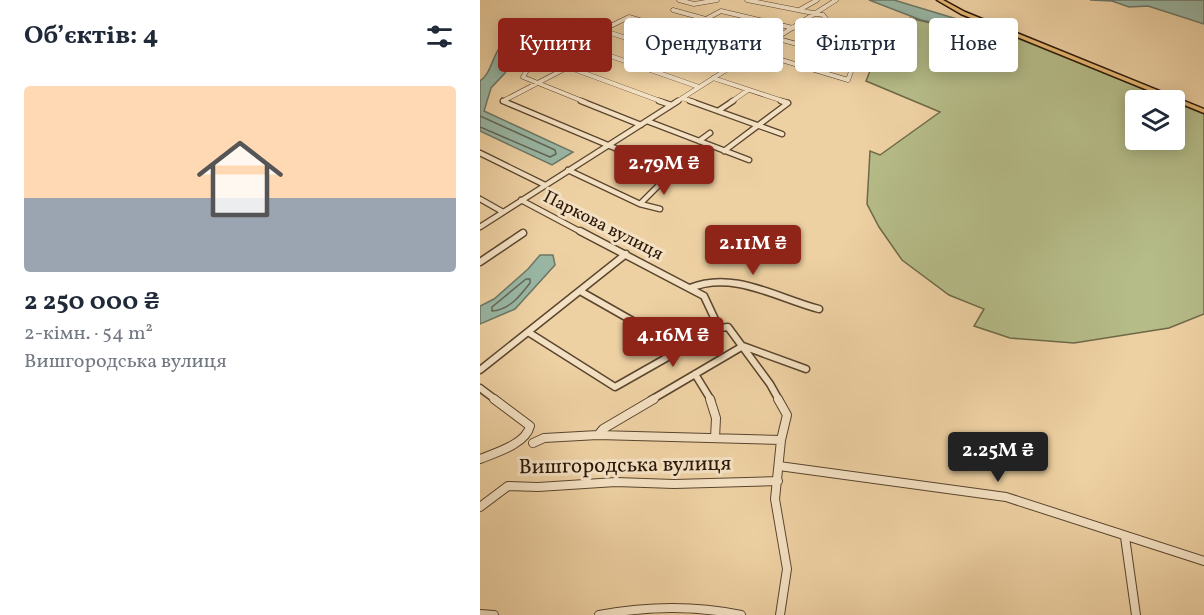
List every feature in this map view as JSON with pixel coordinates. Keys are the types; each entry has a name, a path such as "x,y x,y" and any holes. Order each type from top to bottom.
{"main road":[{"path":"939,0 963,13 1204,111"}],"street":[{"path":"679,0 700,4 717,0"},
{"path":"747,0 816,13 825,18"},
{"path":"801,10 817,0"},
{"path":"783,34 836,0"},
{"path":"673,10 702,18"},
{"path":"708,18 721,11 751,18"},
{"path":"783,26 793,28"},
{"path":"612,57 699,87"},
{"path":"526,72 523,77 641,125"},
{"path":"558,72 503,101 672,172 640,204"},
{"path":"582,72 671,105"},
{"path":"480,227 723,72"},
{"path":"820,72 848,80 851,72"},
{"path":"713,78 788,104 724,151"},
{"path":"718,111 748,90"},
{"path":"682,98 782,134"},
{"path":"646,121 748,160"},
{"path":"699,141 710,133"},
{"path":"480,153 545,185"},
{"path":"568,170 640,204 660,209"},
{"path":"480,199 503,212"},
{"name":"Паркова вулиця","path":"521,200 704,296 719,328"},
{"path":"480,262 523,233"},
{"path":"480,370 626,254"},
{"path":"690,288 705,281 738,283 819,309"},
{"path":"580,291 682,349"},
{"path":"528,332 615,387 719,328 728,327 781,401 788,415 781,440 775,499 787,569 780,615"},
{"path":"743,346 806,369"},
{"path":"598,435 603,429 743,346"},
{"path":"695,374 716,410 718,417 715,438"},
{"path":"480,388 530,426 529,431 512,445 480,459"},
{"path":"533,442 544,438 598,435 781,440"},
{"path":"779,466 1006,498 1204,561"},
{"name":"Вишгородська вулиця","path":"480,507 508,486 538,487 616,482 674,484 778,481"},
{"path":"1125,537 1130,557 1132,600 1136,615"},
{"path":"599,615 681,605 706,607 741,615"},
{"path":"480,614 494,615"}],"green space":[{"path":"917,20 929,23 929,72 1018,72 1018,38 1147,90 1125,90 1125,150 1185,150 1185,105 1204,113 1204,314 1169,328 1074,343 1010,338 974,326 984,309 949,295 902,260 879,227 867,204 870,151 880,155 940,112 866,81 870,72 917,72"}],"water":[{"path":"869,0 894,0 953,18 929,18 929,22"},
{"path":"1090,0 1204,0 1204,24 1148,6 1129,7 1112,1"},
{"path":"498,50 498,72 506,72 491,88 484,111 573,152 552,165 480,131 480,81 485,77"},
{"path":"540,255 553,255 555,265 515,309 480,324 480,306 494,299 528,269"}]}
